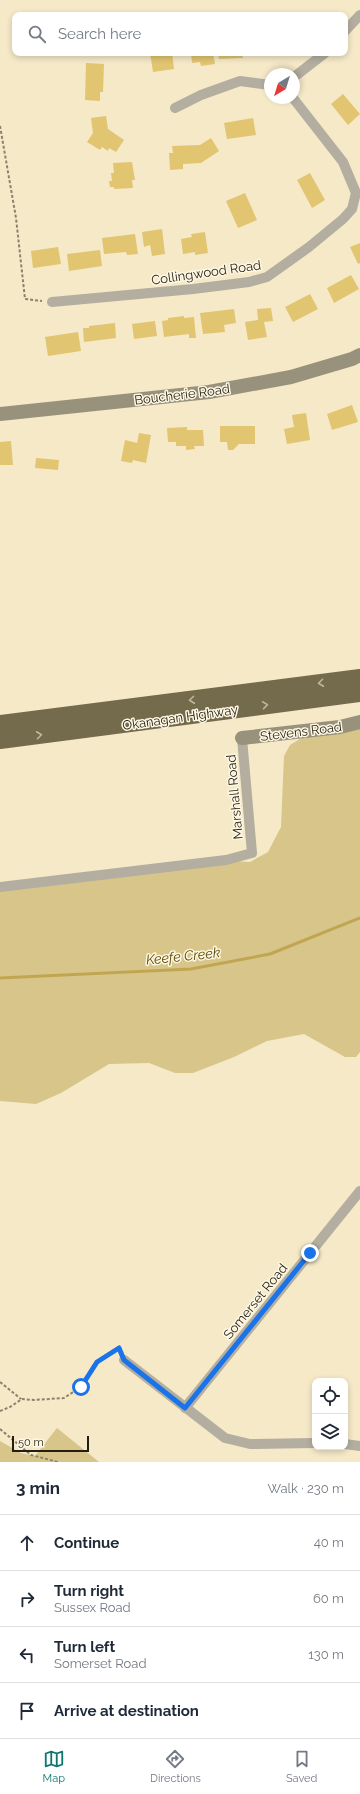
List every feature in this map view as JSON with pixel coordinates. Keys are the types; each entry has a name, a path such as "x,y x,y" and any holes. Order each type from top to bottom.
{"highway":[{"name":"Okanagan Highway","path":"0,724 360,678"},
{"name":"Okanagan Highway","path":"0,740 360,693"}],"main road":[{"name":"Boucherie Road","path":"0,414 209,392 291,377 352,359 360,354"},
{"name":"Stevens Road","path":"242,738 340,727 360,722"}],"street":[{"path":"348,28 360,15"},
{"path":"300,72 321,56"},
{"path":"175,108 201,95 240,81 264,84"},
{"name":"Collingwood Road","path":"52,302 249,282 268,277 309,247 352,210 356,193 344,162 298,104"},
{"name":"Marshall Road","path":"0,887 226,860 252,854 242,738"},
{"name":"Somerset Road","path":"185,1408 360,1191"},
{"path":"124,1360 225,1438 250,1444 312,1443"},
{"path":"348,1444 360,1446"}],"path":[{"path":"0,126 16,218 25,299 52,302"},
{"path":"0,1382 22,1399 34,1400 64,1398 81,1387 97,1362 119,1348 124,1360"},
{"path":"0,1411 10,1407 22,1399"},
{"path":"0,1429 31,1456 58,1462"}],"shaded area":[{"path":"321,726 360,726 360,1052 356,1057 345,1057 304,1034 267,1041 234,1057 193,1073 175,1073 149,1063 109,1064 61,1093 36,1104 0,1101 0,884 217,860 250,862 268,852 281,827 284,756 290,745"},
{"path":"57,1428 99,1462 0,1462 0,1441 21,1453 35,1456"}],"building":[{"path":"150,56 172,56 174,69 153,72"},
{"path":"191,56 214,56 215,64 201,66 200,62 192,63"},
{"path":"218,56 243,56 243,58 219,59"},
{"path":"86,63 104,64 103,92 100,92 100,101 85,100"},
{"path":"343,94 360,114 348,125 331,104"},
{"path":"106,116 108,129 124,140 116,152 109,148 108,151 102,147 100,150 87,142 93,133 91,118"},
{"path":"253,118 256,135 227,139 224,123"},
{"path":"211,138 219,151 201,163 183,164 183,169 170,170 169,153 173,153 172,146 200,145"},
{"path":"132,162 135,180 132,180 133,188 114,189 114,187 110,187 109,181 112,181 111,173 114,173 113,163"},
{"path":"310,173 325,200 312,208 297,180"},
{"path":"245,193 257,220 238,228 226,201"},
{"path":"162,229 165,254 152,256 150,245 144,247 142,232"},
{"path":"205,232 208,253 195,255 195,252 183,254 181,239 192,237 191,234"},
{"path":"135,234 138,254 127,255 126,252 104,254 102,238"},
{"path":"360,243 360,263 358,264 350,247"},
{"path":"58,247 61,264 33,268 31,251"},
{"path":"100,250 102,266 69,271 67,254"},
{"path":"351,275 359,289 334,303 327,288"},
{"path":"310,294 318,309 293,322 285,307"},
{"path":"271,308 273,321 264,322 267,337 248,340 245,322 258,320 257,309"},
{"path":"234,309 236,323 224,325 225,332 203,334 200,313"},
{"path":"184,316 184,318 194,317 196,338 189,338 189,334 164,337 162,321 168,320 168,318"},
{"path":"155,321 157,336 134,339 132,324"},
{"path":"115,323 116,338 84,342 83,328"},
{"path":"78,332 81,351 48,356 45,337"},
{"path":"352,405 358,422 332,430 327,414"},
{"path":"306,413 310,440 287,444 284,429 294,427 292,415"},
{"path":"220,426 255,426 255,444 239,444 233,450 228,450 227,442 220,442"},
{"path":"187,427 187,430 203,430 204,446 194,446 195,449 186,450 186,446 176,446 176,442 168,442 167,428"},
{"path":"139,433 151,435 146,463 133,460 132,463 121,461 125,440 137,443"},
{"path":"11,441 13,465 0,465 0,442"},
{"path":"36,458 59,460 58,470 35,468"}],"waterway":[{"name":"Keefe Creek","path":"0,978 191,969 270,954 360,918"}],"route":[{"path":"81,1387 97,1362 119,1348 124,1360 185,1408 310,1253"}]}
